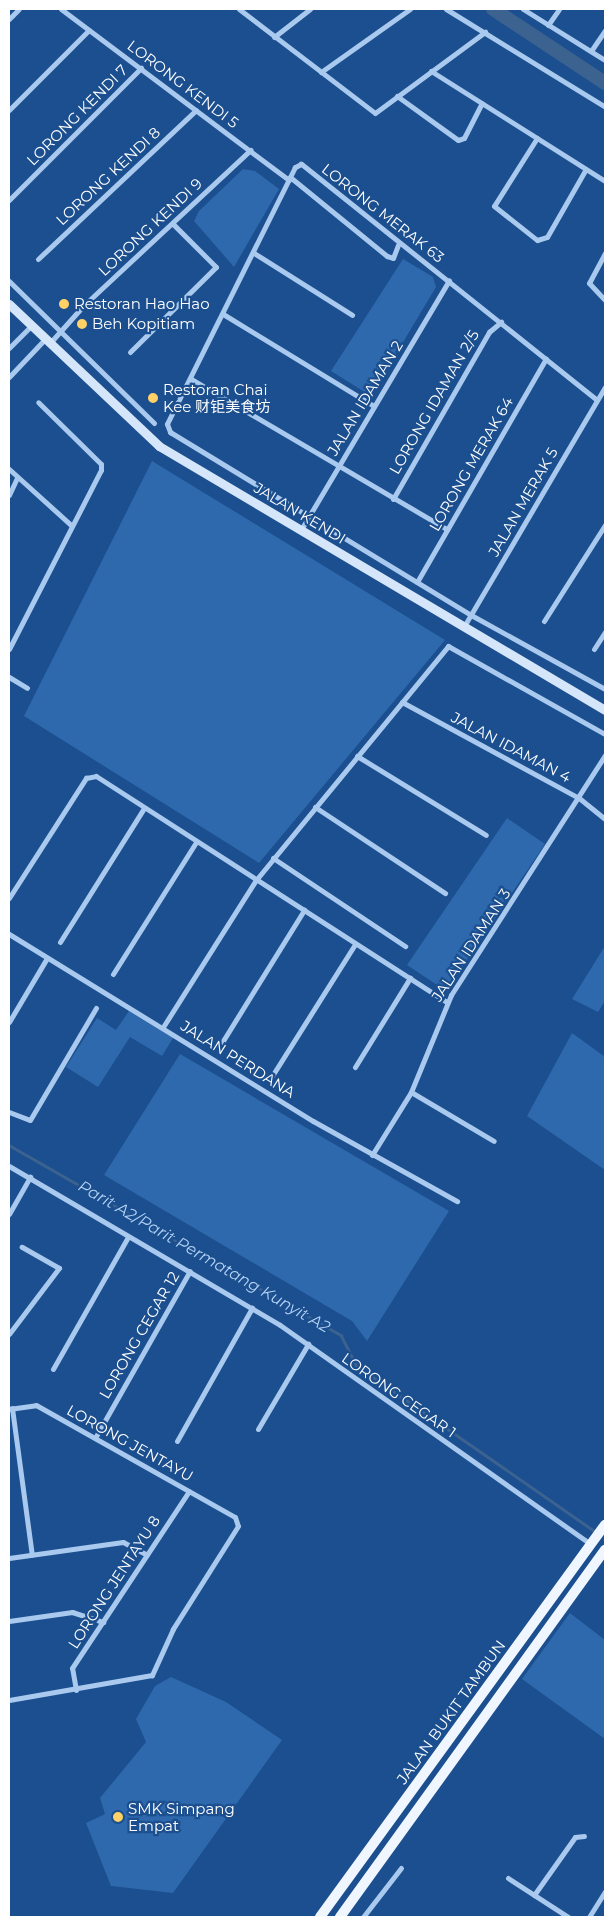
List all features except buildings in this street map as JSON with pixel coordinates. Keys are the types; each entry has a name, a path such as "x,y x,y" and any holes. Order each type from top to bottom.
{"main road":[{"name":"JALAN BUKIT TAMBUN","path":"320,1917 604,1527"},
{"name":"JALAN BUKIT TAMBUN","path":"340,1917 605,1550"}],"street":[{"path":"9,19 19,9"},
{"name":"LORONG KENDI 5","path":"61,9 290,178 387,256 393,258 398,245"},
{"path":"238,9 375,113 485,32"},
{"path":"274,37 310,9"},
{"path":"321,72 410,9"},
{"path":"446,9 605,107"},
{"path":"523,9 605,60"},
{"path":"548,25 559,9"},
{"path":"9,110 89,30"},
{"path":"591,51 605,30"},
{"name":"LORONG KENDI 7","path":"9,200 141,68"},
{"path":"431,71 605,182"},
{"path":"397,96 458,140 464,138 482,104"},
{"name":"LORONG KENDI 8","path":"38,259 196,110"},
{"path":"537,138 494,206 537,240 544,239 586,169"},
{"name":"LORONG KENDI 9","path":"9,377 250,150"},
{"name":"LORONG MERAK 63","path":"290,178 301,164 398,245 449,280 597,400"},
{"path":"290,178 191,379 447,529"},
{"path":"130,352 216,267 173,224"},
{"path":"254,253 352,314"},
{"path":"605,253 589,283 605,300"},
{"name":"JALAN IDAMAN 2","path":"302,528 449,280"},
{"path":"9,281 154,423"},
{"name":"JALAN KENDI","path":"9,304 46,343 159,446 302,528 463,629 605,710"},
{"path":"223,314 374,406"},
{"name":"LORONG IDAMAN 2/5","path":"393,499 489,332 501,322"},
{"path":"9,348 31,326"},
{"name":"LORONG MERAK 64","path":"417,582 546,359"},
{"name":"JALAN KENDI","path":"191,379 167,428 471,615 605,689"},
{"name":"JALAN MERAK 5","path":"463,629 605,387"},
{"path":"9,649 101,464 38,402"},
{"path":"9,470 70,525"},
{"path":"9,495 17,478"},
{"path":"544,621 605,525"},
{"path":"594,649 605,632"},
{"path":"163,1027 256,880 448,646 605,734"},
{"path":"9,677 27,688"},
{"name":"JALAN IDAMAN 4","path":"402,702 579,798 605,819"},
{"name":"JALAN IDAMAN 3","path":"372,1155 411,1092 447,1002 605,755"},
{"path":"357,756 486,835"},
{"path":"9,898 86,778 96,776 447,1002"},
{"path":"315,807 445,893"},
{"path":"60,942 144,808"},
{"path":"113,974 196,842"},
{"path":"273,858 405,946"},
{"path":"221,1044 304,910"},
{"name":"JALAN PERDANA","path":"9,934 372,1155 457,1201"},
{"path":"272,1076 355,944"},
{"path":"9,1022 47,958"},
{"path":"356,1066 410,978"},
{"path":"9,1112 27,1122 96,1008"},
{"path":"411,1092 494,1141"},
{"name":"LORONG CEGAR 1","path":"9,1166 128,1237 190,1271 308,1344 592,1543"},
{"path":"9,1214 30,1177"},
{"path":"53,1369 128,1237"},
{"path":"9,1334 59,1268 22,1247"},
{"name":"LORONG CEGAR 12","path":"95,1438 190,1271"},
{"path":"177,1441 252,1308"},
{"path":"258,1429 308,1344"},
{"name":"LORONG JENTAYU","path":"11,1409 36,1405 235,1517 238,1526 173,1629 152,1675 76,1690"},
{"path":"11,1409 32,1555"},
{"name":"LORONG JENTAYU 8","path":"76,1690 72,1668 189,1491"},
{"path":"9,1558 123,1542 147,1555"},
{"path":"9,1621 72,1612 103,1622"},
{"path":"9,1700 76,1690"},
{"path":"534,1896 575,1837 584,1836"},
{"path":"362,1917 401,1868"},
{"path":"508,1878 568,1917"},
{"path":"589,1917 605,1891"}],"shaded area":[{"path":"243,169 255,171 279,189 234,267 194,221 199,211"},
{"path":"403,259 433,277 436,287 371,396 331,371"},
{"path":"152,461 445,640 259,863 24,716"},
{"path":"507,818 545,844 446,991 407,965"},
{"path":"605,946 605,1001 598,1012 572,999"},
{"path":"129,1011 173,1038 162,1056 130,1037 98,1087 66,1067 97,1018 116,1030"},
{"path":"572,1033 605,1057 605,1170 527,1116"},
{"path":"180,1054 449,1211 367,1341 352,1321 104,1175"},
{"path":"570,1613 605,1640 605,1739 522,1679"},
{"path":"171,1677 226,1702 282,1740 173,1893 111,1886 86,1823 105,1814 100,1798 146,1742 136,1719 155,1686"}],"waterway":[{"path":"493,9 605,83"},
{"name":"Parit A2/Parit Permatang Kunyit A2","path":"9,1145 341,1335 356,1365 596,1532"}],"place":[{"name":"Restoran Hao Hao","path":"64,304"},
{"name":"Beh Kopitiam","path":"82,324"},
{"name":"Restoran Chai Kee 财钜美食坊","path":"153,398"},
{"name":"SMK Simpang Empat","path":"118,1817"}]}
